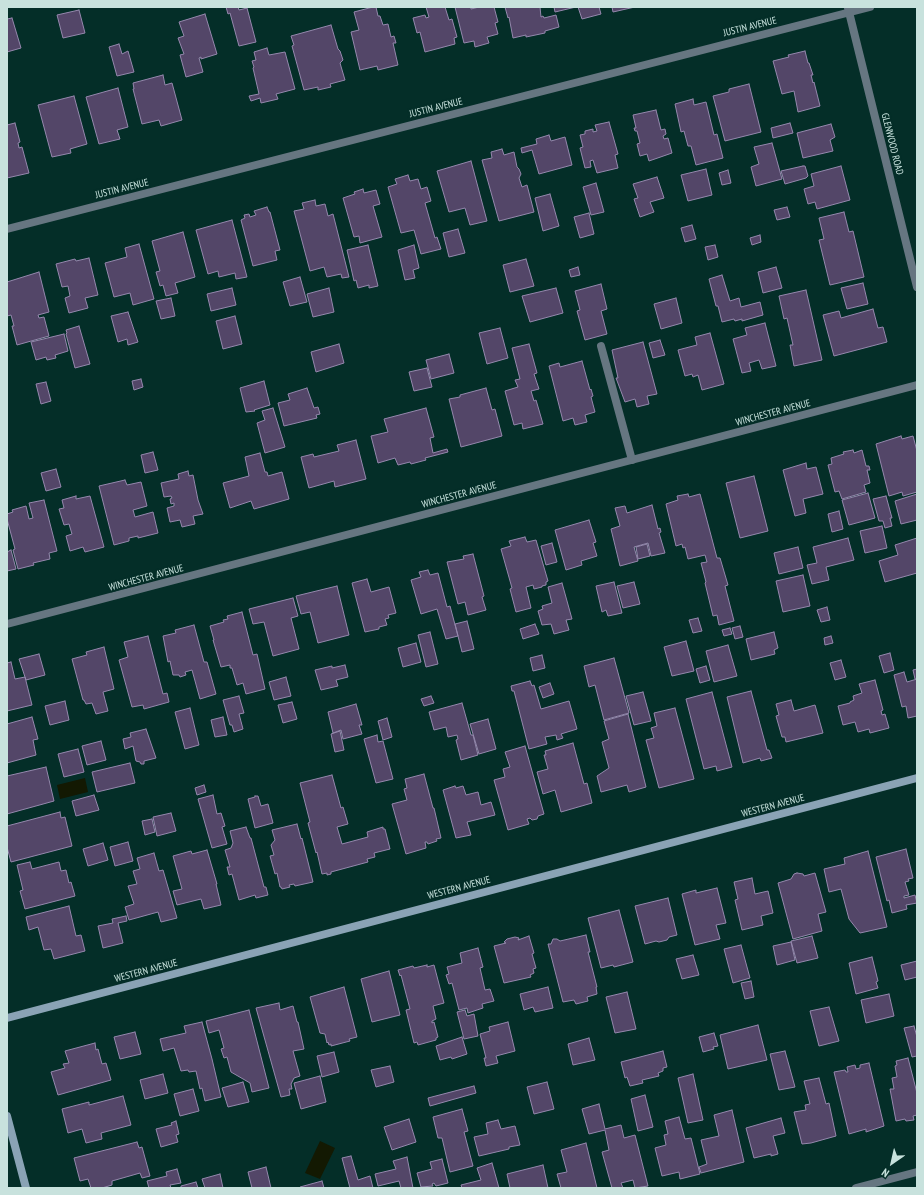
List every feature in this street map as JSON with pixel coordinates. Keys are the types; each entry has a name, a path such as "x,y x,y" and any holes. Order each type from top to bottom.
{"street":[{"name":"JUSTIN AVENUE","path":"7,229 848,10 870,7"},
{"name":"GLENWOOD ROAD","path":"848,10 917,287"},
{"path":"601,346 632,460"},
{"name":"WINCHESTER AVENUE","path":"7,624 917,385"},
{"name":"WESTERN AVENUE","path":"7,1018 917,778"},
{"path":"7,1116 26,1188"},
{"path":"856,1188 917,1172"}],"shaded area":[{"path":"85,778 88,792 60,799 57,785"},
{"path":"320,1141 335,1148 320,1179 305,1173"}],"building":[{"path":"226,7 238,7 239,10 247,8 256,42 239,46 230,13 228,14"},
{"path":"376,7 378,16 380,16 383,25 388,24 391,37 394,36 396,43 393,43 398,65 378,70 377,66 360,70 351,32 359,30 354,12"},
{"path":"426,7 445,7 449,20 452,19 457,37 454,38 455,44 425,52 420,32 417,33 413,18 425,15 426,18 429,17"},
{"path":"455,7 471,7 471,9 479,7 494,7 498,22 495,23 498,34 487,37 489,43 475,47 474,41 464,43"},
{"path":"505,7 540,7 541,17 543,16 544,18 556,15 559,27 545,31 545,33 513,38 509,17 508,18"},
{"path":"554,7 576,7 555,12"},
{"path":"578,7 599,7 601,14 582,19"},
{"path":"612,7 635,7 613,12"},
{"path":"79,10 85,33 63,38 57,15"},
{"path":"205,14 217,54 201,59 201,57 199,58 203,72 186,77 180,55 184,54 178,38 184,36 179,22"},
{"path":"12,18 21,48 7,52 7,19"},
{"path":"331,25 343,60 340,63 345,80 330,84 331,87 318,90 318,87 304,90 292,46 294,45 291,36"},
{"path":"119,44 122,54 128,51 134,72 117,76 109,47"},
{"path":"267,48 269,55 285,52 295,89 276,94 278,99 261,103 260,98 251,101 249,96 259,94 252,61 256,60 254,52"},
{"path":"805,51 813,75 811,75 820,106 798,112 794,91 782,94 773,61 789,57 788,55"},
{"path":"163,75 165,85 172,83 182,120 161,126 159,120 142,124 133,89 133,83"},
{"path":"749,84 761,132 725,141 713,96 729,92 729,89"},
{"path":"118,88 128,127 117,130 120,139 99,144 86,97"},
{"path":"74,96 87,144 70,149 71,153 52,157 38,105"},
{"path":"693,99 694,105 706,102 714,135 717,134 723,158 696,165 691,146 688,146 684,131 681,132 675,104"},
{"path":"656,110 661,130 665,129 666,134 663,136 664,139 668,138 672,153 649,161 647,154 640,156 637,144 640,143 637,131 635,131 634,128 636,128 633,115"},
{"path":"609,122 618,154 615,155 618,168 597,173 593,160 590,161 591,167 585,168 580,148 583,147 580,135 585,134 585,131 593,129 593,132 597,131 595,125"},
{"path":"15,123 20,142 18,143 19,148 22,147 29,173 7,178 7,125"},
{"path":"790,123 793,133 773,138 771,128"},
{"path":"831,124 835,137 830,140 833,151 803,158 797,133"},
{"path":"549,135 551,141 565,137 572,165 539,174 532,150 522,153 521,148 537,144 536,139"},
{"path":"772,143 782,179 756,186 751,167 759,164 754,147"},
{"path":"502,149 504,155 514,152 517,167 521,174 519,178 522,187 527,185 534,212 499,221 482,160 492,158 491,152"},
{"path":"471,161 487,221 470,225 465,208 449,212 437,171"},
{"path":"805,166 808,176 806,178 785,184 781,171"},
{"path":"841,166 850,200 817,209 815,202 808,204 804,189 814,186 811,174"},
{"path":"706,169 712,195 688,201 681,175"},
{"path":"728,170 731,183 722,185 719,173"},
{"path":"408,175 410,181 418,179 421,189 427,187 431,201 425,203 435,238 437,237 441,249 421,254 414,230 401,233 388,187 397,184 395,179"},
{"path":"657,177 664,198 650,202 654,212 640,217 634,199 638,198 633,184"},
{"path":"596,183 604,212 591,215 583,187"},
{"path":"363,189 364,193 376,190 380,204 373,206 382,237 360,243 359,236 354,237 343,198 355,194 354,192"},
{"path":"550,194 559,226 543,231 535,198"},
{"path":"315,200 316,206 325,204 328,216 333,214 349,277 342,278 341,274 327,277 324,267 310,271 294,211 304,209 302,203"},
{"path":"267,207 270,212 280,250 275,251 277,260 253,266 241,220 245,218 244,215 249,214 250,217 256,215 254,211"},
{"path":"787,207 790,217 777,220 774,210"},
{"path":"844,212 849,232 853,231 864,277 830,285 819,240 824,239 819,218"},
{"path":"589,213 594,234 580,238 574,217"},
{"path":"232,220 247,277 236,279 235,273 219,277 218,271 208,274 196,230"},
{"path":"692,225 696,239 685,242 681,228"},
{"path":"458,229 465,253 449,257 443,233"},
{"path":"183,232 195,277 175,283 178,293 166,296 163,285 160,286 156,272 160,271 152,241"},
{"path":"760,235 761,242 752,245 750,238"},
{"path":"139,244 154,299 133,305 130,293 114,297 105,263 127,257 125,248"},
{"path":"368,245 378,286 369,288 369,285 358,288 356,280 354,281 347,250"},
{"path":"414,245 419,268 413,270 415,278 405,280 398,250"},
{"path":"715,245 718,257 708,260 705,247"},
{"path":"89,258 98,295 85,298 88,308 69,313 65,298 70,296 68,286 62,287 56,264 75,259 76,261"},
{"path":"526,259 534,286 510,292 503,265"},
{"path":"578,267 580,275 571,277 569,270"},
{"path":"776,267 782,288 763,293 758,272"},
{"path":"39,272 49,312 38,315 39,318 44,317 49,336 17,345 11,315 7,316 7,282"},
{"path":"722,275 730,301 739,298 741,307 760,302 763,315 742,321 742,319 735,321 734,319 722,322 709,279"},
{"path":"300,277 307,302 290,306 283,282"},
{"path":"863,283 868,304 847,309 841,288"},
{"path":"601,284 607,309 601,311 607,334 585,340 577,311 580,310 575,291"},
{"path":"232,288 236,305 211,311 207,294"},
{"path":"329,288 334,312 313,317 307,294"},
{"path":"556,288 563,313 530,322 522,296"},
{"path":"806,290 822,360 794,366 790,345 793,345 787,318 784,319 779,296"},
{"path":"171,298 175,316 161,319 156,301"},
{"path":"676,298 682,323 661,329 654,304"},
{"path":"873,309 878,328 883,327 887,342 834,356 823,315 839,311 841,318"},
{"path":"128,312 138,342 128,345 127,339 118,342 111,316"},
{"path":"235,316 242,344 223,349 216,321"},
{"path":"765,323 776,366 762,369 759,360 749,363 751,371 742,373 733,339 747,335 745,328"},
{"path":"79,326 90,364 75,368 66,330"},
{"path":"500,328 508,358 487,364 479,333"},
{"path":"710,333 724,384 702,390 698,375 693,377 692,374 685,376 678,350 697,345 695,337"},
{"path":"64,334 68,351 55,355 56,358 47,360 46,357 36,360 31,342"},
{"path":"660,340 665,355 653,358 649,343"},
{"path":"643,342 657,394 647,396 649,404 637,407 635,399 625,402 616,378 618,378 612,350"},
{"path":"339,344 344,363 316,372 311,352"},
{"path":"529,344 537,373 534,374 539,389 531,391 534,401 536,400 543,424 523,429 522,423 514,425 505,391 518,387 515,380 520,379 512,348"},
{"path":"449,354 454,373 431,379 426,360"},
{"path":"582,361 593,396 591,397 595,412 585,415 587,422 575,425 573,418 563,421 549,366 559,363 560,367"},
{"path":"427,368 432,387 414,391 409,372"},
{"path":"141,379 143,387 134,390 132,381"},
{"path":"264,381 270,405 254,410 255,411 246,412 240,388"},
{"path":"46,382 51,401 41,404 36,384"},
{"path":"307,388 314,408 318,407 320,414 316,415 317,418 284,426 278,403 290,400 288,394"},
{"path":"486,388 492,410 495,409 502,436 461,447 449,399 460,397 460,395"},
{"path":"273,408 285,447 265,453 257,423 265,420 262,411"},
{"path":"426,408 434,437 430,438 433,453 447,449 448,452 425,458 426,460 411,464 410,462 398,465 395,458 378,463 371,436 388,432 384,419"},
{"path":"901,436 902,439 913,436 917,451 917,492 903,496 902,492 889,496 876,444"},
{"path":"356,440 366,479 335,487 334,481 309,488 301,457 313,454 314,457 339,451 337,445"},
{"path":"853,450 854,453 862,450 866,466 869,466 870,470 867,470 870,483 864,485 866,492 842,499 839,491 835,492 828,465 832,464 831,458 844,454 843,452"},
{"path":"153,452 158,470 145,473 141,455"},
{"path":"260,453 265,472 267,472 268,476 282,472 289,499 254,509 251,501 230,508 223,483 249,476 245,457"},
{"path":"806,463 807,469 816,467 823,494 803,499 806,513 795,516 783,470"},
{"path":"56,469 61,487 46,491 41,473"},
{"path":"188,471 189,476 193,475 198,500 203,514 193,516 195,524 182,527 180,520 170,522 167,508 174,506 174,503 171,504 171,496 164,497 161,483 179,479 178,474"},
{"path":"754,476 768,531 740,538 726,483"},
{"path":"125,480 127,485 141,482 147,506 133,510 135,517 153,512 158,533 138,538 138,536 129,538 129,541 114,545 99,486"},
{"path":"868,493 875,518 849,525 842,500"},
{"path":"688,494 689,497 700,494 717,558 720,558 728,585 725,586 734,621 719,625 717,615 713,616 701,563 707,562 705,555 688,559 685,547 683,548 682,544 676,546 666,504 678,500 677,496"},
{"path":"917,494 917,520 901,524 895,501"},
{"path":"76,496 76,499 90,496 104,547 85,552 83,547 70,551 66,536 72,534 69,524 64,525 59,509 64,508 62,500"},
{"path":"886,496 892,518 890,518 892,526 885,528 883,521 879,521 873,499"},
{"path":"44,500 57,551 49,553 50,559 33,563 34,565 18,569 7,514 13,512 12,510 26,506 29,519 33,518 29,503"},
{"path":"652,505 658,529 660,528 661,532 659,533 665,553 651,556 648,543 634,547 638,561 620,566 611,529 620,526 615,508 625,506 627,513"},
{"path":"839,511 843,529 832,532 828,514"},
{"path":"589,520 596,542 593,543 597,556 581,561 582,565 566,570 555,530"},
{"path":"882,526 887,548 865,553 860,531"},
{"path":"525,537 527,542 536,540 548,581 546,582 546,585 542,587 534,589 533,585 526,587 531,608 516,612 510,589 512,588 501,549 511,546 509,541"},
{"path":"848,538 854,560 826,567 829,580 812,584 807,565 817,563 813,547"},
{"path":"917,538 917,573 885,582 879,561 898,555 895,545"},
{"path":"552,543 557,562 546,565 541,546"},
{"path":"647,544 650,556 638,559 636,547"},
{"path":"798,547 803,568 779,574 774,553"},
{"path":"11,550 16,569 7,571 7,552"},
{"path":"473,554 484,596 482,597 486,610 468,615 465,602 458,604 447,562 464,559 463,556"},
{"path":"428,570 430,575 438,573 447,607 450,606 458,636 446,639 437,609 421,614 411,580 421,577 419,572"},
{"path":"803,575 810,606 783,612 776,581"},
{"path":"367,579 371,592 389,587 396,613 388,615 389,618 385,619 387,625 379,627 379,629 365,632 352,583"},
{"path":"614,582 622,613 608,616 606,610 602,612 596,586"},
{"path":"634,582 640,604 623,608 617,586"},
{"path":"562,583 572,619 566,620 569,630 554,634 551,624 542,625 538,611 543,609 542,606 552,603 548,587"},
{"path":"337,586 349,635 318,643 310,612 301,614 296,596"},
{"path":"293,598 298,616 291,618 299,649 273,656 264,622 253,624 249,609"},
{"path":"827,607 830,620 821,622 817,610"},
{"path":"242,612 253,655 257,654 265,689 246,694 243,683 237,685 230,665 221,667 210,626 224,622 223,620 228,619 227,616"},
{"path":"698,618 702,631 693,633 689,620"},
{"path":"467,621 474,649 462,652 455,624"},
{"path":"535,624 539,634 523,639 520,629"},
{"path":"194,625 204,662 207,662 216,694 200,699 192,670 185,672 186,675 180,677 179,675 173,675 170,661 168,662 163,636 176,633 175,630"},
{"path":"740,626 743,637 735,639 732,628"},
{"path":"730,628 732,634 724,636 722,630"},
{"path":"430,632 438,664 426,667 418,635"},
{"path":"774,632 778,648 774,650 775,654 751,660 746,639"},
{"path":"148,636 163,694 167,693 169,702 144,709 143,705 132,707 119,660 128,657 124,642"},
{"path":"831,636 833,643 825,645 824,638"},
{"path":"686,641 694,671 672,676 664,647"},
{"path":"416,643 421,662 403,667 398,648"},
{"path":"728,645 737,676 714,682 706,651"},
{"path":"104,647 114,689 103,692 108,711 96,714 92,703 86,704 83,700 72,659 87,655 86,652"},
{"path":"890,653 894,670 884,673 879,656"},
{"path":"39,654 45,675 26,680 19,659"},
{"path":"542,655 545,668 533,671 530,658"},
{"path":"614,658 629,713 604,720 595,685 589,687 584,666"},
{"path":"841,660 846,677 835,680 830,663"},
{"path":"11,662 15,679 25,677 32,705 7,711 7,663"},
{"path":"345,665 348,677 336,680 338,686 321,690 315,670"},
{"path":"706,666 710,680 700,683 696,669"},
{"path":"917,669 917,679 915,679 913,670"},
{"path":"904,672 907,682 917,679 917,716 908,718 906,706 902,707 894,675"},
{"path":"286,677 291,696 274,700 269,682"},
{"path":"875,680 883,710 881,711 882,715 885,714 889,728 870,733 869,729 858,732 855,722 843,725 838,706 850,703 854,700 853,696 862,693 859,684"},
{"path":"530,681 532,686 534,685 541,709 569,701 577,729 561,734 563,738 557,740 556,735 545,737 547,744 529,749 514,691 512,691 511,686"},
{"path":"550,683 554,694 543,698 539,687"},
{"path":"751,691 767,750 769,750 772,758 761,761 760,758 743,763 727,697"},
{"path":"643,692 651,721 634,725 626,696"},
{"path":"712,692 732,767 717,771 716,766 704,769 686,699"},
{"path":"239,696 244,713 239,714 243,729 234,732 232,725 230,725 223,700"},
{"path":"431,696 434,703 424,706 421,699"},
{"path":"791,700 794,711 815,705 823,733 786,742 785,737 782,737 776,716 779,715 776,704"},
{"path":"65,701 69,720 50,725 45,706"},
{"path":"292,702 297,719 283,723 278,705"},
{"path":"462,703 478,755 461,760 456,740 458,739 457,735 448,737 446,727 434,730 429,712"},
{"path":"356,704 362,725 359,725 362,734 343,739 341,730 333,733 328,712"},
{"path":"190,708 199,745 185,749 175,712"},
{"path":"675,708 694,779 659,788 646,740 654,738 651,728 657,726 654,713"},
{"path":"628,714 646,787 629,792 627,785 601,792 597,776 609,768 602,742 609,739 604,721"},
{"path":"32,717 38,739 33,740 36,755 7,763 7,724"},
{"path":"223,717 227,735 215,737 211,720"},
{"path":"387,718 392,737 383,740 378,721"},
{"path":"488,719 496,749 479,754 470,724"},
{"path":"146,729 156,758 144,761 144,764 141,764 140,762 136,761 133,746 125,749 123,739 131,737 130,733"},
{"path":"340,731 344,750 335,752 331,734"},
{"path":"377,735 378,742 383,741 393,779 376,783 364,739"},
{"path":"101,741 106,760 87,765 82,746"},
{"path":"573,743 584,784 587,783 592,803 561,812 555,790 543,794 537,772 548,769 544,755 546,755 545,751"},
{"path":"525,746 544,814 538,816 537,819 527,819 529,824 508,830 494,780 505,777 503,769 510,767 505,752"},
{"path":"78,749 84,772 64,777 58,754"},
{"path":"130,763 135,783 97,792 92,772"},
{"path":"46,767 54,801 7,814 7,776"},
{"path":"424,774 441,838 428,844 425,842 426,848 406,854 392,804 407,800 404,789 407,788 405,779"},
{"path":"332,775 341,808 343,807 348,824 337,827 342,844 368,837 367,832 383,827 383,829 385,829 390,849 374,853 375,857 367,859 368,862 331,872 331,874 327,875 327,873 322,874 308,823 310,822 300,783"},
{"path":"204,785 206,792 197,795 195,788"},
{"path":"455,786 456,788 463,786 466,795 478,792 481,805 491,802 495,815 467,822 471,835 456,838 443,790"},
{"path":"94,795 99,810 76,816 72,801"},
{"path":"213,795 217,814 221,813 225,826 222,827 227,844 212,848 198,799"},
{"path":"258,796 261,806 268,804 273,823 255,828 248,799"},
{"path":"60,812 61,818 65,817 72,846 11,862 7,847 7,826"},
{"path":"171,813 176,831 157,836 153,817"},
{"path":"152,819 155,832 145,835 142,821"},
{"path":"297,824 313,882 295,886 294,884 289,885 290,887 282,889 280,887 277,873 275,874 270,856 274,855 271,845 275,840 272,830"},
{"path":"246,827 251,838 264,887 266,887 268,895 256,898 255,895 239,900 232,874 229,875 227,867 230,867 225,850 231,848 233,843 230,831"},
{"path":"128,842 133,861 115,866 110,847"},
{"path":"103,843 108,860 88,866 83,849"},
{"path":"906,849 913,878 908,879 909,881 905,882 909,895 904,896 904,898 915,895 917,903 906,905 907,909 892,913 889,900 887,901 876,857"},
{"path":"207,850 217,884 221,905 204,909 201,899 177,905 173,891 182,889 173,856 191,851 192,854"},
{"path":"868,851 887,927 860,933 849,919 841,889 829,892 824,869 845,864 844,858"},
{"path":"154,853 159,871 163,870 177,918 161,922 158,912 129,920 125,907 134,904 128,886 137,884 133,871 140,869 137,858"},
{"path":"30,862 32,869 59,862 61,871 66,870 69,883 71,882 75,896 25,909 20,891 23,890 17,865"},
{"path":"815,873 826,912 818,914 822,931 793,939 778,883 791,879 794,874 803,874 804,876"},
{"path":"752,878 755,894 768,891 773,913 761,916 763,925 742,930 735,900 738,899 734,882"},
{"path":"717,888 726,923 716,925 720,939 695,945 682,894 696,890 696,893"},
{"path":"668,898 677,935 669,937 667,940 645,944 635,906"},
{"path":"69,906 76,936 81,935 85,951 54,959 51,949 44,950 38,927 29,930 26,917"},
{"path":"619,910 633,962 614,967 613,965 601,968 588,918"},
{"path":"126,916 127,921 118,923 123,943 103,948 98,926 113,923 112,919"},
{"path":"586,935 590,952 588,952 597,987 597,994 587,997 588,1001 576,1004 574,1000 563,1002 548,944 551,944 553,939 560,941"},
{"path":"529,936 534,953 532,954 536,968 533,969 534,973 530,975 531,977 504,983 494,946 506,943 504,942 507,939 515,937 519,938 518,940"},
{"path":"812,936 818,958 797,963 791,941"},
{"path":"791,942 795,960 777,965 773,946"},
{"path":"741,945 750,978 733,983 724,949"},
{"path":"478,948 483,967 480,968 485,990 490,989 494,1001 482,1004 483,1008 468,1013 467,1008 459,1010 452,983 449,984 446,975 449,974 447,967 462,963 460,953"},
{"path":"693,955 699,975 682,979 676,959"},
{"path":"872,957 878,981 876,982 878,988 856,994 849,963"},
{"path":"917,961 917,977 905,980 901,965"},
{"path":"427,965 427,967 434,965 444,1003 433,1006 436,1019 432,1021 432,1023 434,1022 438,1037 436,1040 418,1045 417,1042 414,1043 406,1010 410,1009 401,975 400,976 398,970 413,966 414,968"},
{"path":"389,971 400,1015 372,1022 361,979"},
{"path":"751,981 754,997 745,999 741,983"},
{"path":"344,987 357,1037 349,1039 350,1041 331,1046 331,1044 329,1045 328,1042 327,1043 325,1034 320,1033 310,997"},
{"path":"548,987 553,1008 535,1012 533,1007 524,1010 520,994"},
{"path":"627,992 636,1029 615,1033 606,997"},
{"path":"889,994 894,1016 866,1023 861,1000"},
{"path":"279,1003 280,1010 293,1006 304,1049 293,1051 300,1076 294,1078 291,1084 292,1089 289,1089 290,1095 281,1097 256,1008"},
{"path":"829,1007 839,1041 819,1046 810,1011"},
{"path":"249,1010 269,1088 252,1092 250,1083 231,1072 227,1057 224,1058 221,1049 224,1048 219,1030 209,1033 206,1021"},
{"path":"465,1010 467,1016 474,1014 478,1036 464,1039 457,1012"},
{"path":"202,1022 221,1097 205,1101 202,1088 200,1089 196,1071 181,1071 174,1048 163,1051 160,1039 186,1033 184,1026"},
{"path":"508,1022 515,1051 496,1056 498,1063 486,1066 484,1058 486,1058 480,1034 490,1031 489,1027"},
{"path":"758,1025 767,1060 728,1069 720,1035"},
{"path":"914,1026 917,1037 917,1056 912,1057 904,1028"},
{"path":"135,1032 141,1054 120,1059 114,1037"},
{"path":"714,1033 718,1046 713,1047 714,1049 703,1052 699,1037"},
{"path":"462,1037 467,1054 452,1059 451,1057 440,1060 436,1046"},
{"path":"589,1038 595,1060 573,1065 568,1044"},
{"path":"95,1043 96,1050 98,1049 102,1064 106,1063 111,1080 58,1095 51,1072 65,1068 63,1064 69,1063 65,1051"},
{"path":"663,1051 667,1067 663,1068 663,1071 658,1073 659,1076 642,1080 643,1083 630,1086 627,1077 625,1078 621,1062"},
{"path":"785,1051 795,1087 779,1090 770,1054"},
{"path":"334,1052 339,1072 322,1077 317,1056"},
{"path":"908,1058 917,1093 917,1115 913,1116 914,1120 906,1121 905,1119 896,1121 890,1089 894,1089 892,1078 897,1077 895,1066 897,1065 896,1061"},
{"path":"869,1063 884,1126 866,1132 866,1129 849,1134 834,1072 845,1070 848,1072 847,1067 855,1065 856,1069 860,1068 860,1065"},
{"path":"390,1066 394,1082 376,1087 371,1070"},
{"path":"163,1074 168,1093 145,1099 140,1080"},
{"path":"693,1074 703,1120 688,1123 678,1078"},
{"path":"320,1076 326,1102 301,1109 294,1083"},
{"path":"819,1078 826,1104 829,1103 836,1136 802,1144 794,1112 806,1110 805,1105 810,1104 804,1081"},
{"path":"243,1082 249,1102 228,1107 222,1088"},
{"path":"547,1082 554,1109 534,1114 527,1087"},
{"path":"474,1086 476,1093 430,1106 428,1098"},
{"path":"193,1089 199,1111 180,1116 174,1094"},
{"path":"645,1095 653,1127 638,1131 631,1099"},
{"path":"123,1096 131,1125 101,1133 102,1139 86,1143 82,1129 68,1133 62,1109 89,1102 89,1105"},
{"path":"599,1104 605,1129 621,1125 624,1138 635,1135 648,1186 635,1188 633,1180 621,1183 623,1188 612,1188 602,1152 609,1150 605,1130 589,1134 582,1109"},
{"path":"462,1109 468,1131 464,1132 473,1166 450,1172 442,1138 438,1138 433,1117"},
{"path":"732,1110 744,1162 701,1173 699,1167 707,1164 701,1140 719,1136 714,1115"},
{"path":"679,1117 685,1139 691,1138 700,1174 680,1179 679,1172 662,1176 655,1148 666,1145 664,1135 668,1134 665,1121"},
{"path":"781,1118 785,1133 773,1136 778,1154 754,1158 746,1128"},
{"path":"409,1119 416,1142 392,1150 384,1127"},
{"path":"498,1120 501,1129 515,1126 520,1145 479,1156 474,1137 488,1134 486,1123"},
{"path":"176,1121 179,1134 176,1135 178,1142 161,1147 156,1129 172,1125 171,1123"},
{"path":"137,1142 139,1148 142,1147 150,1176 142,1178 140,1173 112,1181 112,1185 102,1188 91,1188 88,1179 80,1181 74,1158"},
{"path":"586,1143 597,1188 561,1188 557,1174 567,1172 561,1150"},
{"path":"351,1156 358,1180 370,1176 373,1188 350,1188 342,1158"},
{"path":"407,1157 413,1188 401,1188 399,1181 378,1186 375,1174 396,1169 393,1161"},
{"path":"442,1159 448,1183 436,1186 434,1183 432,1184 433,1186 421,1187 417,1173 432,1169 430,1162"},
{"path":"492,1163 499,1188 462,1188 461,1185 481,1180 477,1168"},
{"path":"543,1165 548,1188 510,1188 507,1174"},
{"path":"266,1167 271,1188 252,1188 248,1172"},
{"path":"177,1169 181,1183 170,1185 171,1188 149,1188 147,1181 167,1176 166,1172"},
{"path":"220,1174 223,1188 205,1188 202,1179"},
{"path":"322,1181 324,1188 300,1188 300,1187"},
{"path":"196,1182 198,1188 181,1188 181,1186"}]}
